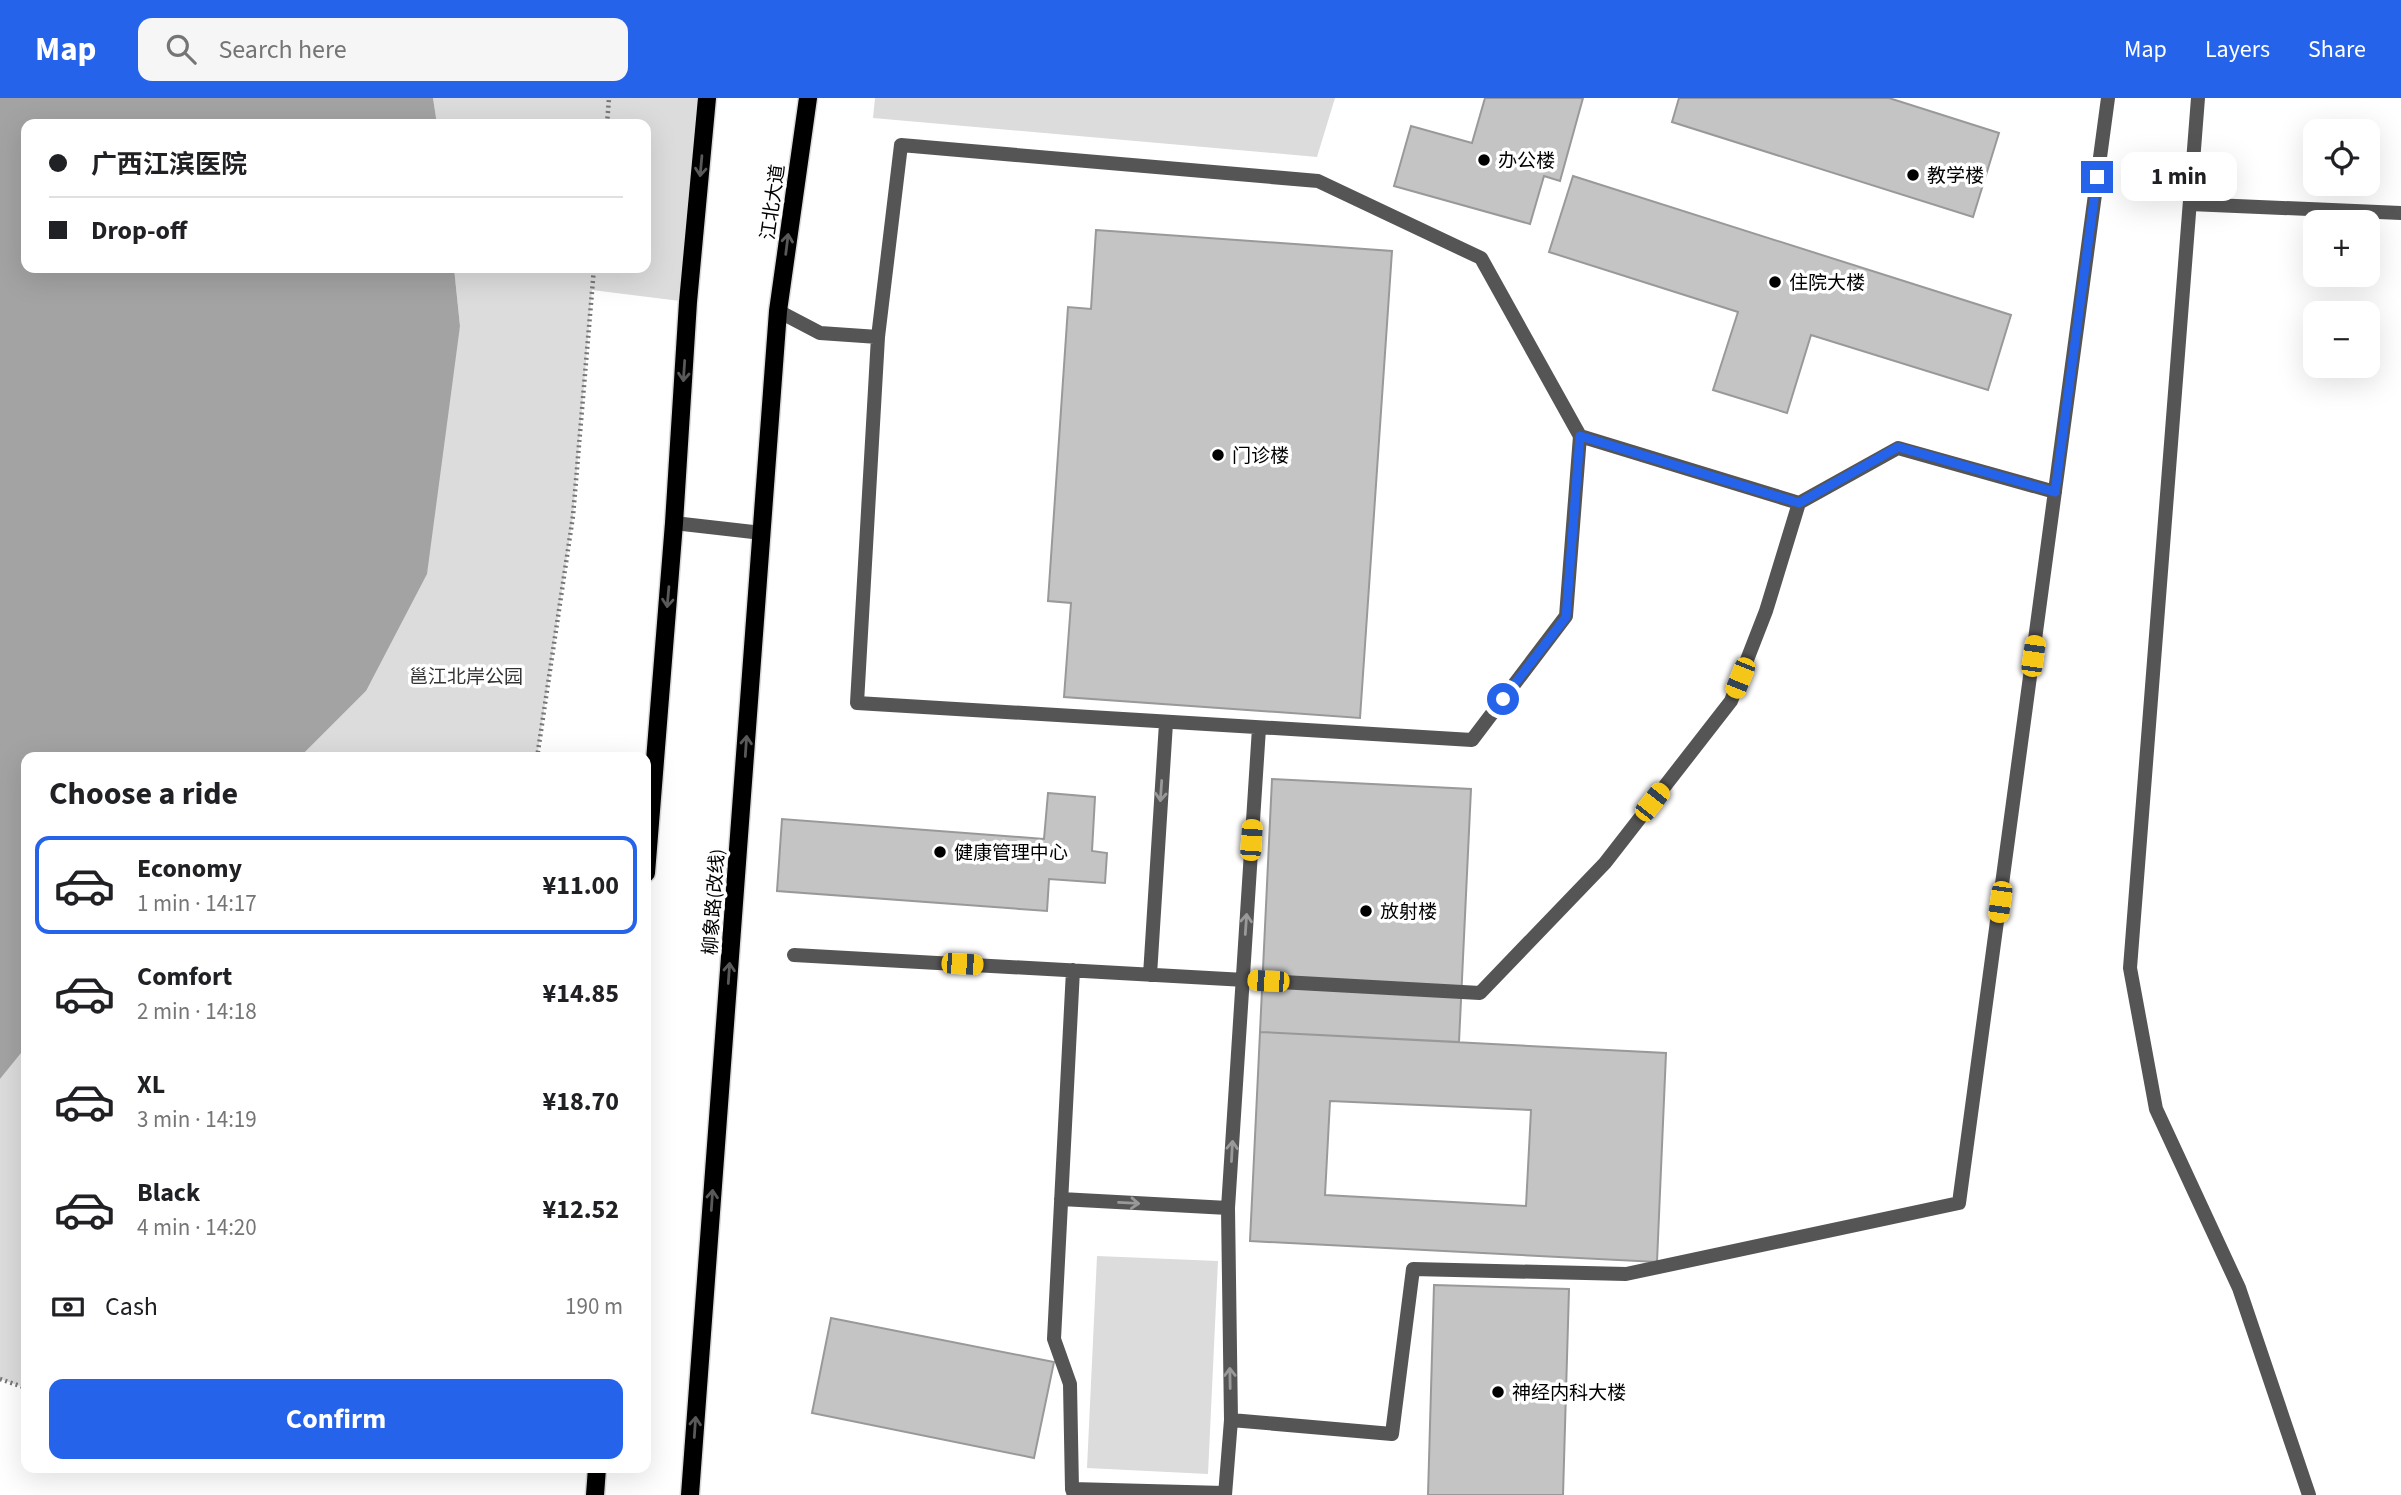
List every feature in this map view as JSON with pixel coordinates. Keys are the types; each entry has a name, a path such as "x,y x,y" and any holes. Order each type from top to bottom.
{"main road":[{"path":"651,810 688,302 708,98"},
{"name":"江北大道","path":"778,311 808,98"},
{"name":"柳象路(改线)","path":"690,1495 778,311"},
{"path":"595,1495 597,1473"}],"street":[{"path":"1231,1420 1392,1434 1413,1269 1626,1274 1959,1203 2108,98"},
{"path":"2198,98 2130,968 2156,1109 2239,1289 2309,1495"},
{"path":"901,145 1318,181 1481,258 1580,436 1566,617 1472,740 857,704 878,337 901,145"},
{"path":"2190,204 2401,213"},
{"path":"778,311 820,332 878,337"},
{"path":"1580,436 1799,503"},
{"path":"794,955 1480,993 1605,863 1731,701 1766,611 1799,503 1898,447 2055,492"},
{"path":"674,523 762,533"},
{"path":"1150,975 1166,723"},
{"path":"1073,970 1054,1339 1070,1384 1073,1492 1224,1494 1231,1420 1228,1208 1259,728"},
{"path":"1061,1199 1228,1208"}],"path":[{"path":"607,119 609,98"},
{"path":"538,752 573,516 594,273"},
{"path":"0,1379 21,1386"}],"green space":[{"name":"邕江北岸公园","path":"433,98 707,98 688,302 592,290 573,516 538,752 305,752 366,691 460,326 455,273 651,273 651,119 436,119"},
{"path":"875,98 1335,98 1317,157 873,118"},
{"path":"21,1053 21,1386 0,1379 0,1079"},
{"path":"1097,1256 1218,1261 1208,1474 1087,1468"}],"shaded area":[{"path":"0,98 433,98 436,119 21,119 21,273 455,273 460,326 427,574 366,691 305,752 21,752 21,1053 0,1079"}],"building":[{"name":"办公楼","path":"1485,98 1583,98 1560,181 1544,176 1530,224 1394,186 1411,126 1472,143"},
{"name":"教学楼","path":"1679,98 1889,98 1999,133 1973,217 1672,122"},
{"name":"住院大楼","path":"1573,176 2011,315 1988,390 1811,335 1787,413 1713,390 1738,312 1549,252"},
{"name":"门诊楼","path":"1096,230 1392,251 1360,718 1064,697 1071,603 1048,601 1068,307 1091,309"},
{"name":"放射楼","path":"1272,779 1471,789 1459,1042 1260,1032"},
{"name":"健康管理中心","path":"1048,793 1095,797 1092,851 1107,853 1105,883 1049,879 1047,911 777,891 782,819 1044,839"},
{"path":"1260,1032 1666,1053 1657,1262 1250,1241","holes":["1330,1101 1531,1110 1526,1206 1325,1195"]},
{"name":"神经内科大楼","path":"1434,1285 1569,1289 1563,1495 1428,1495"},
{"path":"831,1318 1054,1362 1034,1458 812,1413"}],"place":[{"name":"办公楼","path":"1484,160"},
{"name":"教学楼","path":"1913,175"},
{"name":"住院大楼","path":"1775,282"},
{"name":"门诊楼","path":"1218,455"},
{"name":"健康管理中心","path":"940,852"},
{"name":"放射楼","path":"1366,911"},
{"name":"神经内科大楼","path":"1498,1392"}],"route":[{"path":"1503,699 1566,617 1580,436 1799,503 1898,447 2055,492 2097,177"}]}
